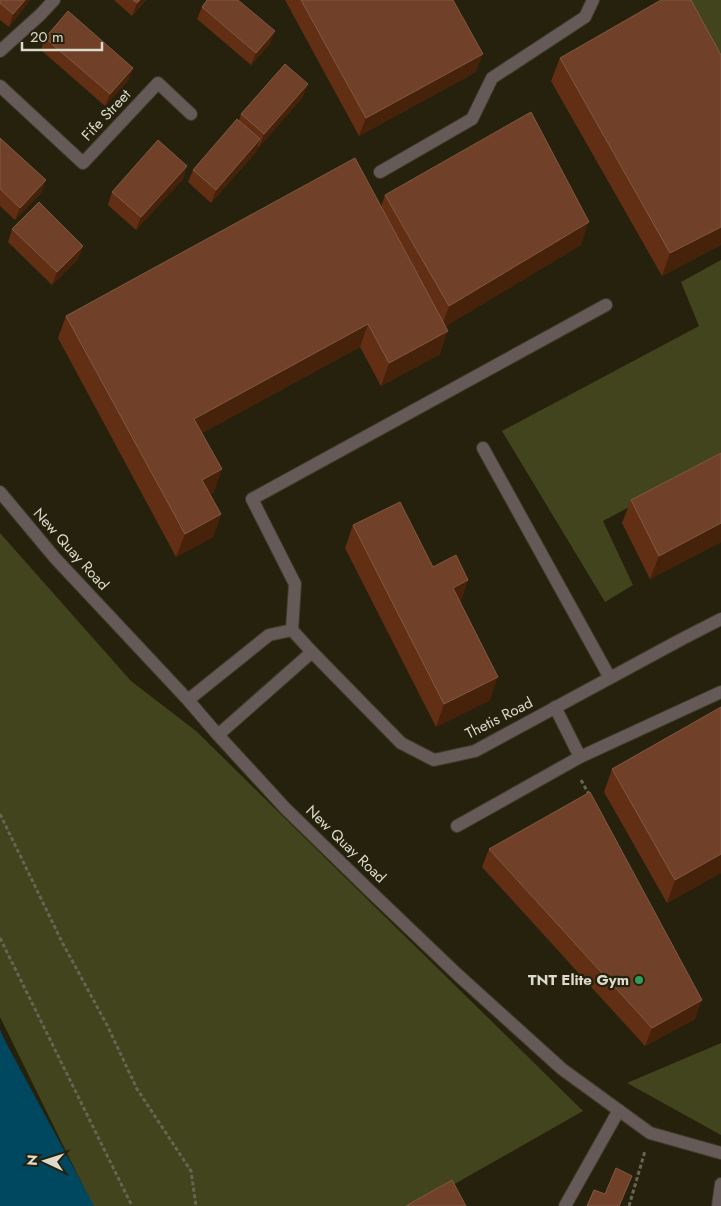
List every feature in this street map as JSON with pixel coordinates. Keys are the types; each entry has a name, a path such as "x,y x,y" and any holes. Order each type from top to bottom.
{"street":[{"path":"0,51 54,0"},
{"path":"380,172 472,120 492,78 585,17 593,0"},
{"name":"Fife Street","path":"0,86 83,163 158,83 191,114"},
{"path":"188,700 269,635 292,630 295,584 252,499 606,305"},
{"path":"483,448 610,678"},
{"name":"New Quay Road","path":"0,492 55,558 286,808 458,975 562,1069 650,1133 721,1153"},
{"name":"Thetis Road","path":"292,630 401,743 434,760 475,751 721,619"},
{"path":"218,735 312,652"},
{"path":"457,826 575,759 721,692"},
{"path":"555,708 575,759"},
{"path":"565,1206 619,1110"},
{"path":"718,1206 721,1184"}],"path":[{"path":"575,759 590,796"},
{"path":"0,814 62,942 107,1025 137,1089 191,1171 196,1206"},
{"path":"0,938 132,1206"},
{"path":"629,1206 650,1133"}],"green space":[{"path":"686,0 721,0 721,67"},
{"path":"721,260 721,458 603,521 633,585 605,602 502,431 699,326 681,282"},
{"path":"0,533 131,681 196,731 583,1111 416,1206 93,1206 0,1017"},
{"path":"721,1043 721,1135 627,1083"}],"water":[{"path":"0,1029 4,1039 94,1206 0,1206"}],"building":[{"path":"0,0 25,0 13,14 0,3"},
{"path":"207,0 238,0 275,31 256,53 202,7"},
{"path":"301,0 453,0 483,54 366,118"},
{"path":"661,0 691,0 721,55 721,227 670,253 560,58"},
{"path":"68,11 133,68 110,94 45,38"},
{"path":"285,64 308,84 264,134 241,114"},
{"path":"531,112 589,222 449,306 385,195"},
{"path":"237,119 260,139 216,190 193,170"},
{"path":"0,138 46,180 20,208 0,189"},
{"path":"158,140 187,166 141,217 112,192"},
{"path":"355,158 448,331 389,363 368,324 194,419 222,469 202,480 221,514 185,534 66,316"},
{"path":"39,202 83,246 57,272 12,229"},
{"path":"721,453 721,523 659,556 631,500"},
{"path":"400,502 433,567 456,555 468,580 453,588 498,677 444,704 353,525"},
{"path":"721,707 721,854 675,880 612,769"},
{"path":"590,792 702,1000 652,1028 489,849"},
{"path":"616,1168 632,1176 619,1206 587,1206 594,1190 605,1194"},
{"path":"452,1180 466,1206 406,1206"}],"place":[{"name":"TNT Elite Gym","path":"639,980"}]}
